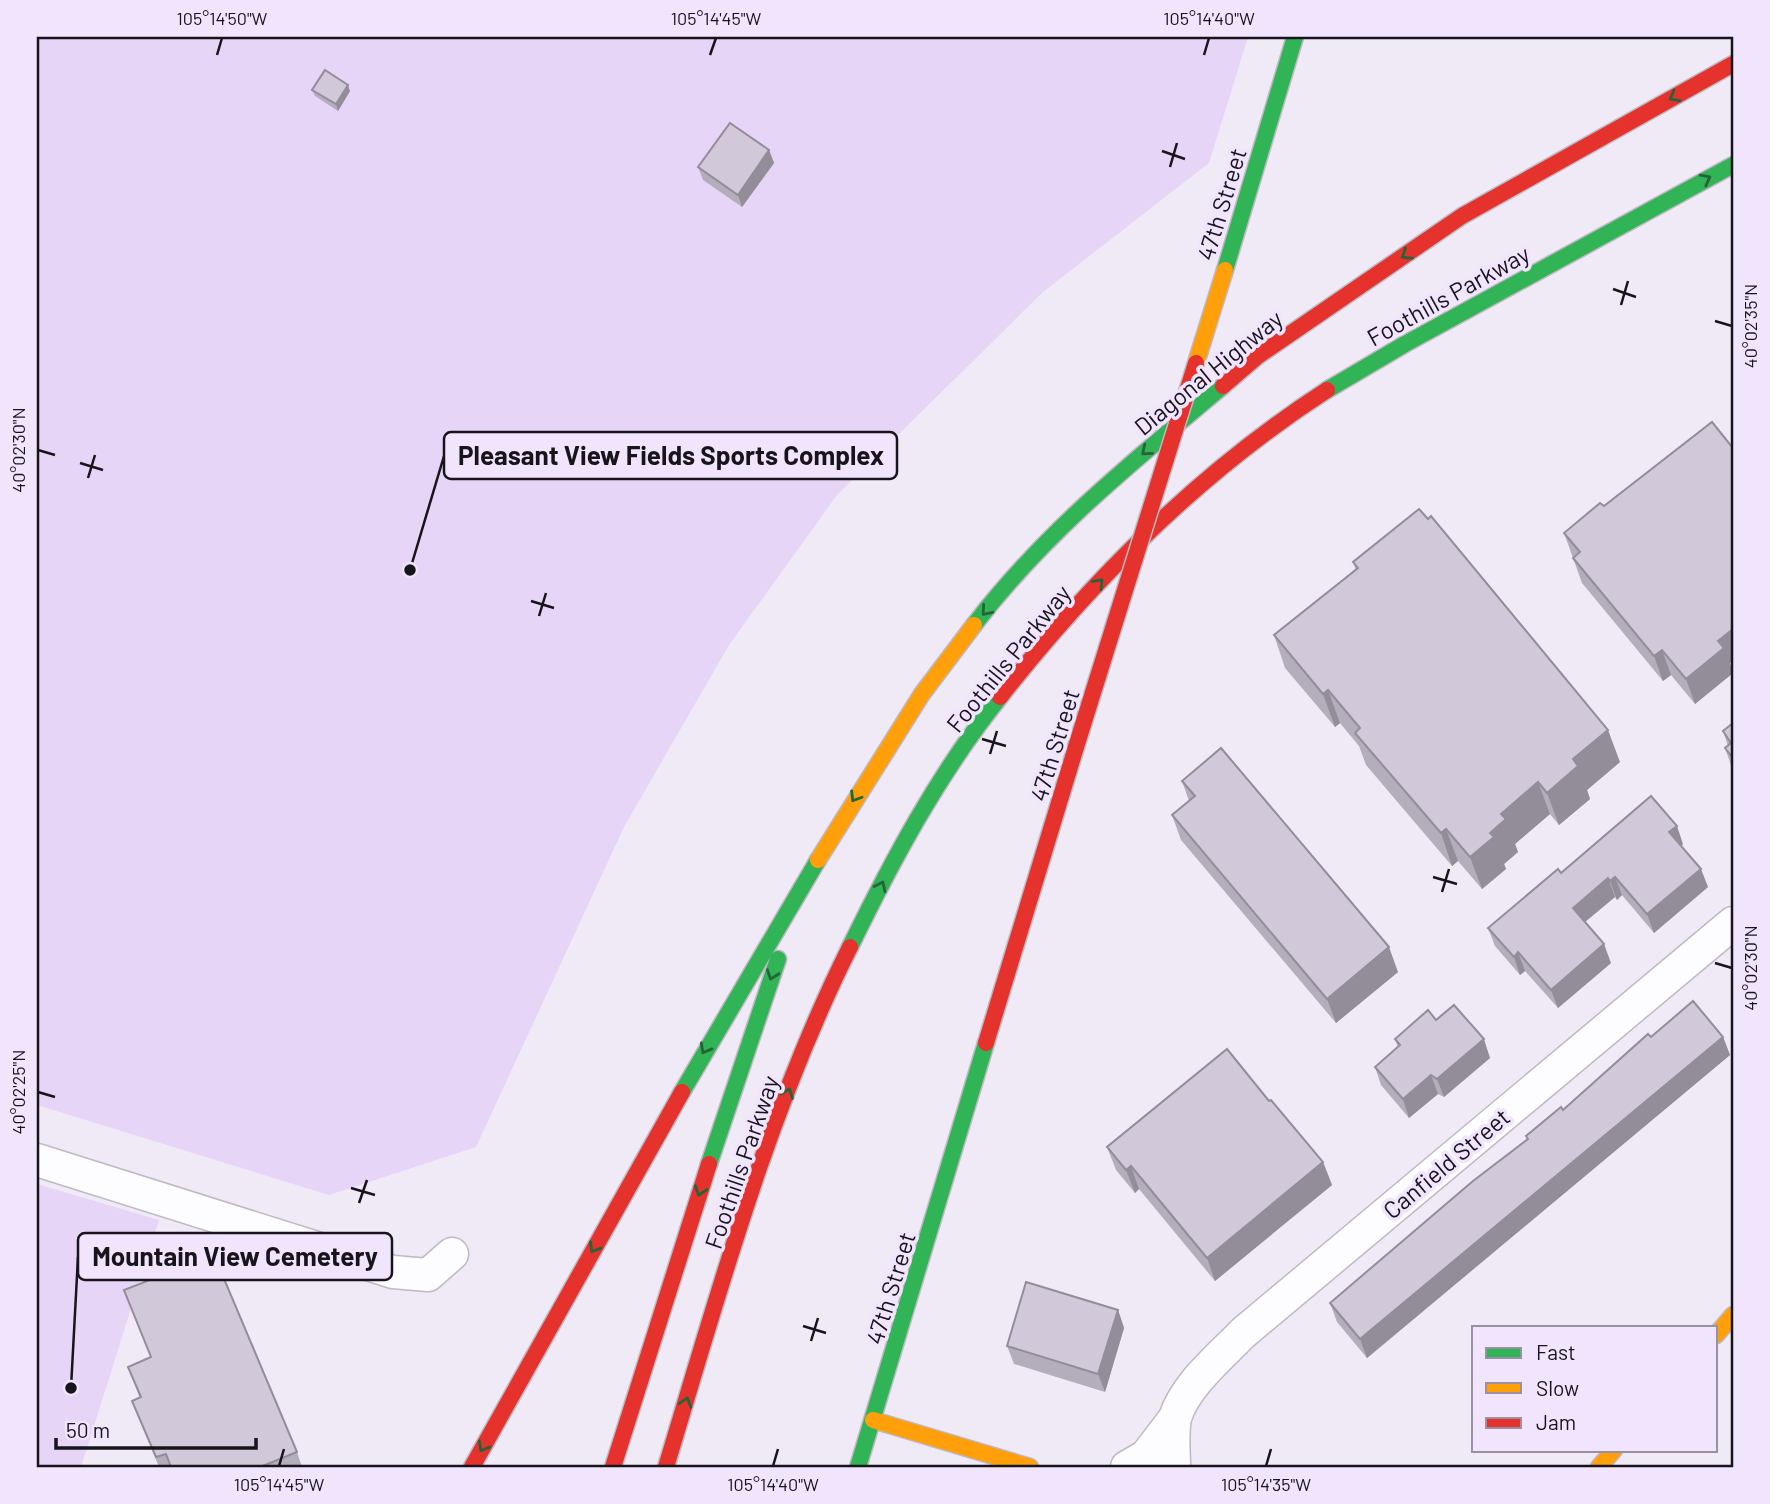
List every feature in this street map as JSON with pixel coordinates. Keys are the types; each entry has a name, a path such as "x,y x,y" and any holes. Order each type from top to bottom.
{"main road":[{"name":"47th Street","path":"858,1467 1294,37"},
{"name":"Diagonal Highway","path":"827,844 922,694 953,652 1034,555 1092,496 1258,356 1462,216 1733,64"},
{"name":"Foothills Parkway","path":"666,1467 738,1236 817,1018 892,864 932,793 1033,657 1094,587 1161,520 1232,458 1295,412 1350,376 1454,317 1733,164"},
{"path":"472,1467 709,1043 827,844"},
{"name":"Foothills Parkway","path":"613,1467 746,1047 779,956 827,844"},
{"path":"1718,1333 1733,1315"},
{"path":"873,1420 1030,1467"},
{"path":"1599,1467 1612,1452"}],"street":[{"name":"Canfield Street","path":"1127,1467 1146,1456 1210,1366 1243,1333 1733,923"},
{"path":"37,1160 393,1272 428,1275 452,1254"},
{"name":"Canfield Street","path":"1174,1467 1175,1418"}],"shaded area":[{"path":"37,37 1248,37 1209,163 1043,292 837,495 729,645 624,827 476,1147 329,1195 37,1105"},
{"path":"37,1184 159,1220 81,1467 37,1467"}],"building":[{"path":"325,70 348,85 336,104 312,90"},
{"path":"730,123 769,150 738,195 698,167"},
{"path":"1712,422 1733,448 1733,629 1718,641 1724,648 1686,679 1662,650 1654,656 1573,558 1580,552 1564,533 1600,503 1604,506"},
{"path":"1419,509 1428,519 1431,516 1608,730 1573,759 1578,766 1547,793 1538,782 1501,814 1506,819 1490,833 1494,837 1470,857 1446,829 1441,833 1355,733 1360,728 1328,690 1323,694 1274,635 1358,568 1353,562"},
{"path":"1733,723 1733,758 1725,748 1731,743 1723,731"},
{"path":"1221,748 1389,947 1327,999 1172,815 1195,796 1182,781"},
{"path":"1651,796 1677,826 1669,832 1701,869 1647,914 1615,877 1610,881 1608,878 1573,908 1604,944 1551,990 1518,952 1514,957 1488,928 1558,869 1561,873"},
{"path":"1693,1001 1723,1037 1360,1339 1330,1303 1473,1181 1528,1139 1526,1136 1561,1107 1563,1110 1648,1034 1651,1037"},
{"path":"1454,1005 1484,1039 1437,1079 1431,1075 1403,1099 1375,1067 1400,1045 1395,1039 1428,1010 1436,1020"},
{"path":"1227,1049 1323,1162 1207,1258 1131,1166 1126,1170 1107,1147"},
{"path":"214,1255 297,1452 260,1467 171,1467 166,1454 156,1457 132,1401 141,1397 128,1367 151,1357 124,1290"},
{"path":"1026,1282 1118,1310 1098,1374 1007,1346"}],"traffic: fast":[{"path":"1225,270 1295,37"},
{"path":"1327,390 1405,344 1733,165"},
{"path":"974,625 1030,559 1092,498 1223,386"},
{"path":"850,947 937,786 1000,697"},
{"path":"682,1092 818,860"},
{"path":"709,1164 778,959"},
{"path":"858,1467 986,1043"}],"traffic: slow":[{"path":"1196,363 1225,270"},
{"path":"818,860 922,694 974,625"},
{"path":"1718,1333 1733,1315"},
{"path":"873,1420 1030,1467"},
{"path":"1599,1467 1612,1452"}],"traffic: jam":[{"path":"1223,386 1258,356 1462,216 1733,64"},
{"path":"1076,747 1196,363"},
{"path":"1000,697 1072,611 1151,530 1235,456 1327,390"},
{"path":"986,1043 1076,747"},
{"path":"666,1467 726,1269 770,1137 794,1073 850,947"},
{"path":"472,1467 682,1092"},
{"path":"613,1467 709,1164"}],"place":[{"name":"Pleasant View Fields Sports Complex","path":"410,570"},
{"name":"Mountain View Cemetery","path":"71,1388"}]}
